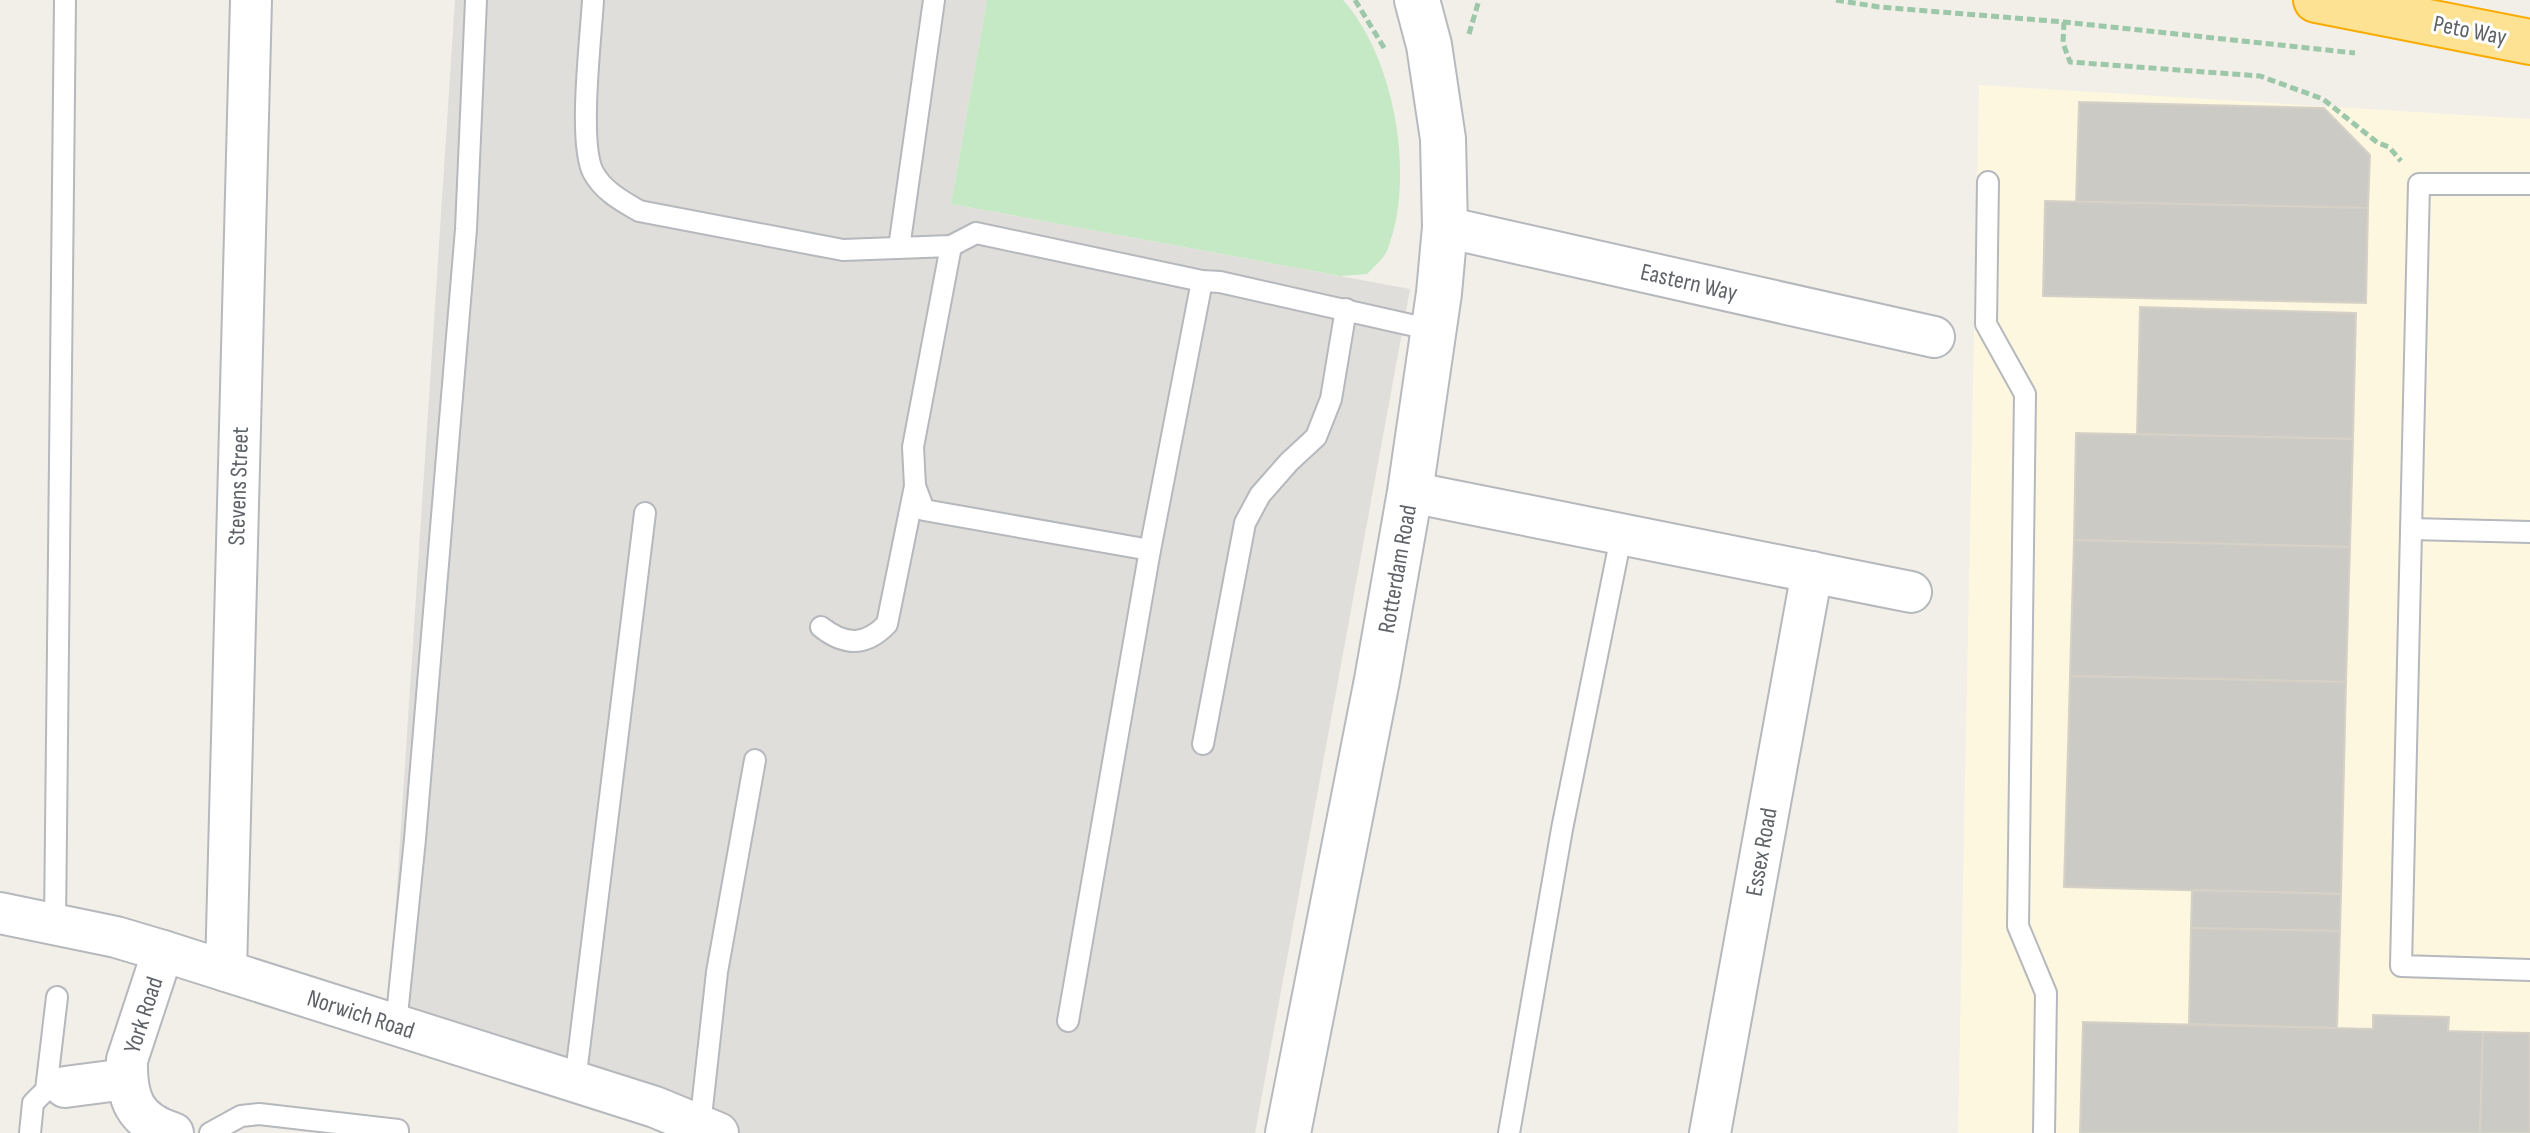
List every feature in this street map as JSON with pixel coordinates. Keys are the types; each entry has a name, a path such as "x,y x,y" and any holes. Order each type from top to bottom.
{"highway":[{"name":"Peto Way","path":"2316,0 2530,42"}],"street":[{"name":"Stevens Street","path":"226,971 251,0"},
{"name":"Rotterdam Road","path":"1288,1133 1377,680 1410,492 1445,227 1443,139 1429,45 1417,0"},
{"name":"Eastern Way","path":"1445,227 1934,337"},
{"path":"1410,492 1911,592"},
{"name":"Essex Road","path":"1710,1133 1812,572"},
{"name":"Norwich Road","path":"0,913 116,937 163,951 575,1082 651,1120 709,1129"},
{"name":"York Road","path":"163,951 127,1060 126,1079 128,1095 144,1119 173,1133"},
{"name":"York Road","path":"56,1088 126,1079"}],"lane":[{"path":"55,924 65,0"},
{"path":"396,1025 415,839 466,229 476,0"},
{"path":"593,0 586,126 592,171 610,194 639,211 843,250 951,246 976,233 1202,281 1220,282 1433,330"},
{"path":"899,248 934,0"},
{"path":"1988,182 1986,324 2025,394 2018,926 2046,993 2044,1133"},
{"path":"2530,184 2419,184 2401,966 2530,970"},
{"path":"821,627 834,638 859,641 875,637 887,624 915,486 913,447 951,246"},
{"path":"1068,1021 1150,550 1202,281"},
{"path":"1203,744 1245,523 1260,495 1316,437 1331,399 1346,309"},
{"path":"915,486 924,510 1150,550"},
{"path":"575,1082 645,513"},
{"path":"2411,529 2530,532"},
{"path":"1509,1133 1565,813 1622,532"},
{"path":"709,1129 717,972 755,760"},
{"path":"30,1133 33,1103 56,1088 57,997"},
{"path":"210,1133 241,1116 259,1114 398,1130 398,1133"}],"path":[{"path":"1836,0 1879,7 2064,22 2355,53"},
{"path":"2064,22 2063,43 2070,62 2260,76 2323,99 2378,143"}],"shaded area":[{"path":"455,0 987,0 951,204 1410,289 1255,1133 719,1133 389,1009"},
{"path":"1979,85 2530,119 2530,1133 1958,1133"}],"green space":[{"path":"987,0 1343,0 1361,24 1376,53 1395,120 1400,155 1400,189 1396,222 1387,251 1367,274 1341,276 951,204"}],"building":[{"path":"2079,102 2324,108 2370,155 2368,208 2076,202"},
{"path":"2045,201 2368,208 2366,303 2043,296"},
{"path":"2140,307 2356,313 2353,439 2137,434"},
{"path":"2076,433 2353,439 2350,547 2074,540"},
{"path":"2074,540 2350,547 2346,682 2070,676"},
{"path":"2070,676 2346,682 2341,894 2064,887"},
{"path":"2192,890 2341,894 2340,931 2191,928"},
{"path":"2191,928 2340,931 2337,1028 2189,1024"},
{"path":"2373,1015 2449,1017 2448,1031 2483,1032 2480,1133 2080,1133 2083,1022 2373,1029"},
{"path":"2483,1032 2530,1033 2530,1133 2480,1133"}]}
